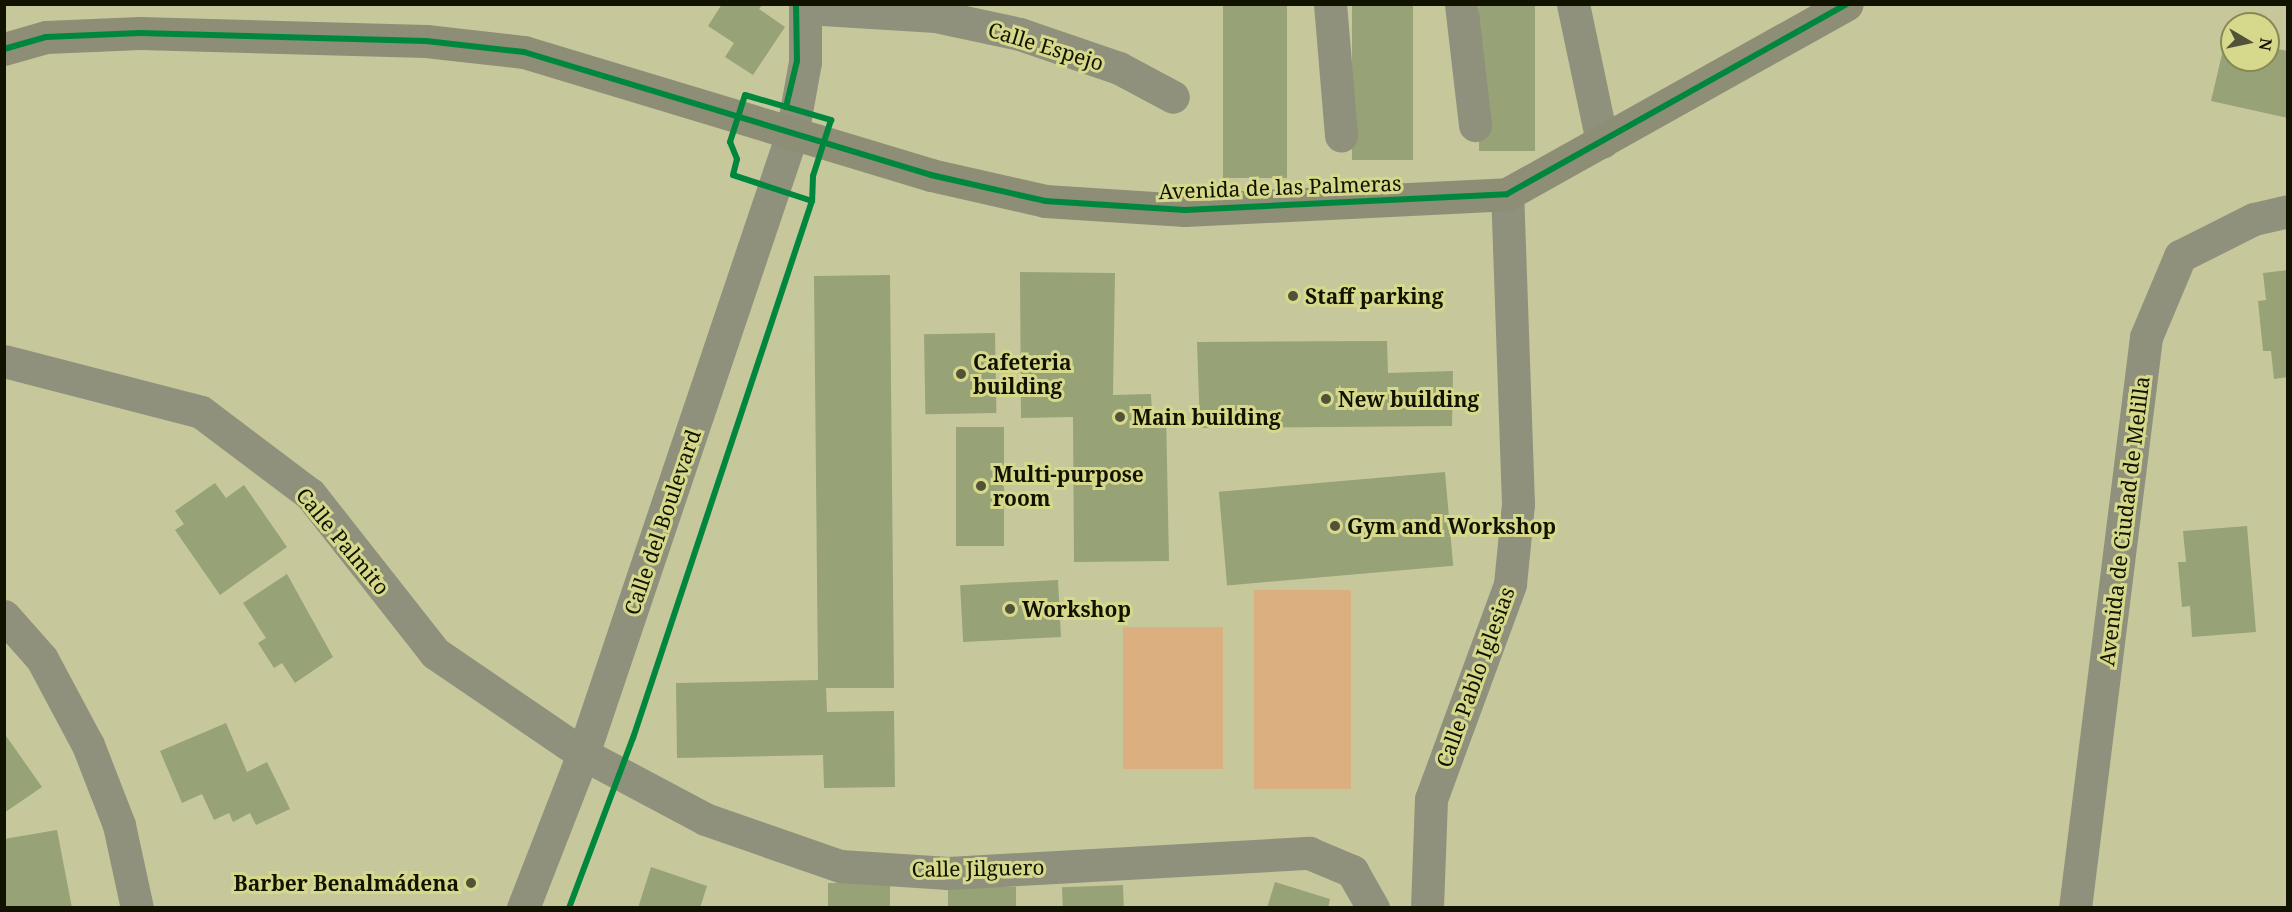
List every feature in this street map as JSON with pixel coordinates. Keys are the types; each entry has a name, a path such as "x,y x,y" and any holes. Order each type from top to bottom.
{"street":[{"path":"1330,4 1341,136"},
{"path":"1461,4 1475,125"},
{"path":"1573,4 1602,142"},
{"name":"Avenida de las Palmeras","path":"4,49 46,37 140,33 426,41 524,52 931,176 1045,201 1185,210 1507,194 1847,4"},
{"name":"Calle Espejo","path":"805,6 936,16 1020,34 1119,68 1173,97"},
{"name":"Calle del Boulevard","path":"523,908 583,754 792,134 805,62 805,6"},
{"name":"Calle Pablo Iglesias","path":"1427,908 1431,799 1510,584 1518,504 1507,194"},
{"name":"Avenida de Ciudad de Melilla","path":"2075,908 2146,336 2180,256 2254,219 2288,211"},
{"name":"Calle Palmito","path":"4,361 201,412 310,494 435,653 583,754"},
{"path":"4,616 42,659 88,745 119,825 137,908"},
{"name":"Calle Jilguero","path":"583,754 705,819 840,866 948,873 1309,853 1352,871 1373,908"}],"shaded area":[{"path":"1254,590 1351,590 1351,789 1254,789"},
{"path":"1123,627 1223,627 1223,769 1123,769"}],"building":[{"path":"722,4 763,4 759,9 785,27 753,75 725,57 734,43 708,26"},
{"path":"1223,4 1287,4 1287,178 1223,178"},
{"path":"1352,4 1413,4 1413,160 1352,160"},
{"path":"1479,4 1535,4 1535,151 1479,151"},
{"path":"2280,49 2288,51 2288,118 2211,101 2220,63 2220,72 2280,72"},
{"path":"2288,270 2288,377 2274,379 2271,351 2263,351 2258,301 2266,300 2263,273"},
{"name":"Main building","path":"1020,272 1115,273 1113,395 1151,394 1152,414 1166,411 1169,561 1074,562 1073,417 1021,418"},
{"path":"890,275 894,688 826,688 827,712 894,711 895,787 824,788 823,755 677,758 676,683 818,680 814,276"},
{"name":"Cafeteria building","path":"995,333 996,413 925,414 924,334"},
{"name":"New building","path":"1387,341 1388,373 1453,371 1452,426 1200,428 1197,342"},
{"name":"Multi-purpose room","path":"956,427 1004,427 1004,546 956,546"},
{"name":"Gym and Workshop","path":"1445,472 1453,566 1227,585 1219,492"},
{"path":"215,483 226,498 244,485 287,547 220,595 175,530 184,524 175,511"},
{"path":"2247,526 2256,632 2192,637 2190,606 2182,607 2178,562 2186,562 2183,531"},
{"path":"287,574 333,657 295,683 282,663 274,668 258,643 266,638 243,603"},
{"name":"Workshop","path":"1058,580 1061,637 963,642 960,585"},
{"path":"226,723 247,772 267,762 290,809 256,825 250,813 233,822 229,813 214,820 202,794 182,803 160,751"},
{"path":"4,733 42,787 4,813"},
{"path":"57,830 72,908 4,908 4,839"},
{"path":"651,867 707,886 700,908 638,908"},
{"path":"1275,882 1330,899 1328,908 1267,908"},
{"path":"828,883 890,883 890,908 828,908"},
{"path":"1123,885 1124,908 1063,908 1062,887"},
{"path":"948,887 1016,887 1016,908 948,908"}],"cycle path":[{"path":"786,107 797,61 796,4"},
{"path":"4,49 46,37 140,33 426,41 524,52 931,175 1045,201 1185,210 1507,194 1847,4"},
{"path":"745,95 831,120 813,176 812,201 733,175 737,159 730,142 745,95"},
{"path":"569,908 633,738 812,201"}],"place":[{"name":"Staff parking","path":"1293,296"},
{"name":"Cafeteria building","path":"961,374"},
{"name":"New building","path":"1326,399"},
{"name":"Main building","path":"1120,417"},
{"name":"Multi-purpose room","path":"981,486"},
{"name":"Gym and Workshop","path":"1335,526"},
{"name":"Workshop","path":"1010,609"},
{"name":"Barber Benalmádena","path":"471,883"}]}
